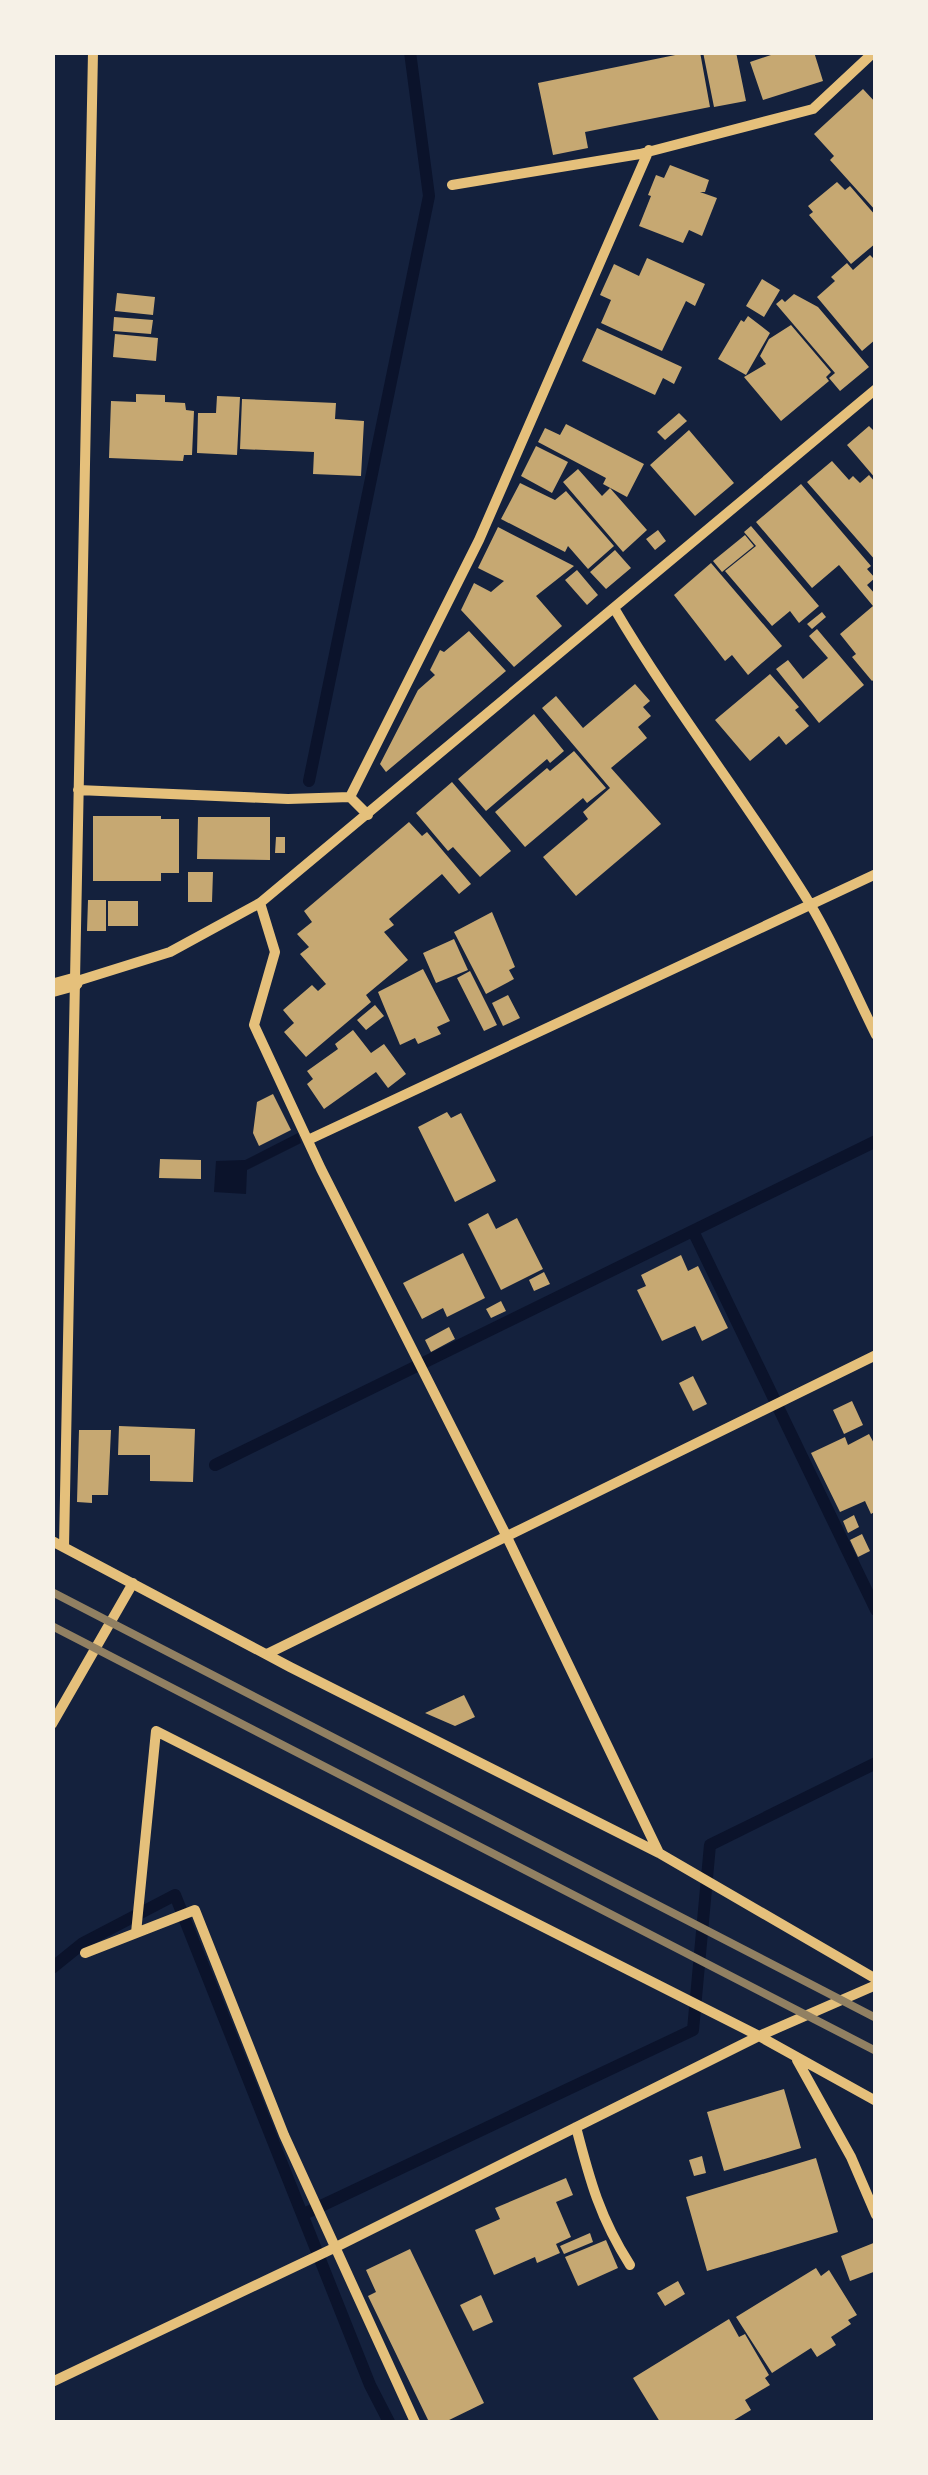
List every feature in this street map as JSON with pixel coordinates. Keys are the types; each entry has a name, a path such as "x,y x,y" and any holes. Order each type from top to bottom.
{"street":[{"path":"93,52 58,1544 659,1853 876,1982"},
{"path":"452,185 649,150 813,109 874,52"},
{"path":"350,796 479,540 649,150"},
{"path":"52,988 170,952 260,903 876,390"},
{"path":"614,608 655,677 811,906 876,1034"},
{"path":"78,790 288,799 350,796 368,815"},
{"path":"308,1140 876,874"},
{"path":"260,903 275,952 254,1024 659,1853"},
{"path":"267,1654 876,1355"},
{"path":"52,1724 133,1583"},
{"path":"136,1933 156,1731 759,2036 876,2100"},
{"path":"85,1953 195,1910 284,2135 415,2422"},
{"path":"52,2382 876,1982"},
{"path":"796,2058 851,2157 876,2215"},
{"path":"576,2127 593,2192 608,2230 630,2265"}],"water":[{"path":"298,1133 301,1143 247,1170 246,1194 214,1192 216,1161 245,1160"}],"building":[{"path":"700,52 710,107 585,132 588,148 553,155 538,83"},
{"path":"703,52 736,52 746,101 714,107"},
{"path":"780,52 814,52 823,81 763,100 750,62"},
{"path":"863,89 876,103 876,211 830,160 834,156 814,134"},
{"path":"670,165 709,180 705,192 700,192 717,198 702,236 689,230 683,243 639,226 656,175 664,178"},
{"path":"837,182 845,190 850,186 876,216 876,243 851,264 809,215 813,212 808,206"},
{"path":"870,255 876,255 876,339 862,351 817,297 847,263 853,270"},
{"path":"647,258 705,284 695,306 686,301 662,351 601,323 611,300 600,295 614,264 639,276"},
{"path":"762,279 780,290 764,317 746,306"},
{"path":"117,293 155,297 153,315 115,311"},
{"path":"794,294 818,307 869,367 840,391 829,378 835,373 776,304"},
{"path":"748,316 770,333 746,375 718,359 741,320 744,322"},
{"path":"114,317 153,320 151,334 113,331"},
{"path":"791,325 831,372 826,377 829,381 781,421 744,377 766,364 760,356 769,339"},
{"path":"597,328 682,367 674,384 663,378 655,395 582,361"},
{"path":"115,334 158,338 156,361 113,357"},
{"path":"136,394 165,395 165,402 185,403 186,410 194,411 192,455 184,455 183,461 109,458 111,401 136,402"},
{"path":"217,396 240,397 237,455 197,453 198,413 216,413"},
{"path":"242,399 336,403 335,419 364,421 361,476 313,474 314,452 240,449"},
{"path":"679,413 687,421 665,440 657,432"},
{"path":"566,424 644,464 627,497 603,484 606,478 538,442 545,428 560,435"},
{"path":"869,426 876,433 876,479 847,445"},
{"path":"689,430 734,483 695,516 650,465"},
{"path":"536,446 568,462 552,493 521,476"},
{"path":"832,461 849,480 853,476 860,483 869,475 876,483 876,561 807,482"},
{"path":"578,469 602,496 610,488 647,530 623,552 563,482"},
{"path":"520,483 555,500 566,491 614,546 588,569 568,546 565,552 501,519"},
{"path":"801,484 871,566 867,569 875,578 867,585 876,595 876,678 872,681 852,657 856,654 840,634 873,606 839,565 812,588 756,522"},
{"path":"751,526 819,606 799,623 790,611 772,626 725,571 756,546 744,532"},
{"path":"498,527 574,566 536,596 562,626 514,667 461,610 474,583 491,592 504,581 478,568"},
{"path":"658,530 666,541 655,550 646,539"},
{"path":"745,535 754,546 722,572 713,561"},
{"path":"615,550 631,568 606,589 590,572"},
{"path":"711,563 782,646 748,675 732,655 725,661 674,595"},
{"path":"577,570 598,595 587,605 565,580"},
{"path":"822,612 826,617 812,629 807,624"},
{"path":"817,629 864,685 819,723 776,669 788,660 803,679 828,658 809,636"},
{"path":"469,631 506,671 386,772 380,764 418,690 435,675 430,670 440,650 444,652"},
{"path":"770,674 799,707 795,710 809,726 786,745 779,736 750,761 715,720"},
{"path":"635,684 650,701 643,707 651,716 638,727 647,738 611,768 661,824 576,896 543,857 588,819 583,812 610,788 542,708 556,696 583,728"},
{"path":"534,714 564,751 550,763 547,759 486,811 458,779"},
{"path":"574,751 606,788 587,803 583,798 525,847 495,812 547,768 550,771"},
{"path":"452,782 511,851 480,877 453,847 448,851 416,813"},
{"path":"93,816 179,819 179,873 161,873 161,881 93,881"},
{"path":"198,817 270,817 270,860 197,859"},
{"path":"409,822 422,836 427,832 471,884 459,894 442,874 389,919 394,925 384,932 408,960 366,995 371,1002 306,1057 284,1032 294,1023 283,1010 312,985 318,991 326,984 300,954 309,947 297,934 312,922 304,911"},
{"path":"276,837 285,837 285,853 275,853"},
{"path":"188,872 213,872 212,902 188,902"},
{"path":"88,900 106,900 106,931 87,931"},
{"path":"108,901 138,901 138,926 108,926"},
{"path":"492,912 515,967 509,970 514,979 486,994 454,932"},
{"path":"454,939 468,970 436,983 423,953"},
{"path":"423,969 450,1021 437,1027 441,1034 418,1044 415,1038 400,1045 378,992"},
{"path":"470,971 497,1025 484,1031 457,978"},
{"path":"508,995 520,1018 503,1026 492,1003"},
{"path":"375,1005 384,1016 366,1030 357,1020"},
{"path":"353,1030 371,1053 384,1044 406,1074 388,1088 376,1072 324,1109 307,1084 313,1079 307,1071 338,1049 335,1044"},
{"path":"273,1094 291,1130 259,1146 253,1133 257,1102"},
{"path":"447,1112 451,1118 461,1113 496,1181 455,1202 418,1127"},
{"path":"160,1159 201,1160 201,1179 159,1178"},
{"path":"488,1213 496,1229 517,1218 543,1269 501,1290 468,1224"},
{"path":"463,1253 485,1298 447,1317 443,1308 422,1319 403,1283"},
{"path":"681,1255 688,1271 698,1266 728,1328 702,1341 695,1326 662,1341 637,1290 646,1286 641,1275"},
{"path":"544,1272 550,1284 534,1291 529,1280"},
{"path":"501,1301 506,1311 491,1318 486,1309"},
{"path":"449,1327 455,1339 431,1352 425,1340"},
{"path":"693,1376 707,1404 693,1411 679,1383"},
{"path":"852,1401 863,1425 844,1434 833,1410"},
{"path":"119,1426 195,1429 193,1482 150,1481 150,1455 118,1455"},
{"path":"79,1430 111,1430 108,1495 92,1495 92,1503 77,1502"},
{"path":"869,1434 876,1447 876,1511 871,1514 865,1501 840,1512 811,1453 845,1437 848,1445"},
{"path":"854,1515 859,1527 848,1533 843,1521"},
{"path":"862,1534 870,1551 858,1557 850,1540"},
{"path":"464,1695 475,1717 455,1726 425,1713"},
{"path":"784,2089 801,2148 724,2171 707,2112"},
{"path":"702,2156 706,2173 694,2176 689,2160"},
{"path":"816,2158 838,2232 707,2271 686,2197"},
{"path":"566,2178 573,2195 556,2202 571,2237 556,2244 560,2253 537,2263 535,2257 494,2275 475,2230 500,2219 495,2208"},
{"path":"590,2233 593,2242 564,2254 560,2246"},
{"path":"606,2240 618,2268 578,2286 565,2257"},
{"path":"876,2242 876,2271 850,2281 841,2256"},
{"path":"410,2249 484,2403 445,2422 429,2422 368,2296 376,2292 366,2270"},
{"path":"816,2268 821,2276 829,2270 857,2315 831,2337 836,2345 817,2357 811,2348 772,2373 736,2317"},
{"path":"678,2281 685,2294 665,2306 657,2293"},
{"path":"481,2295 493,2322 473,2331 460,2305"},
{"path":"729,2319 739,2337 745,2334 769,2375 765,2378 770,2385 745,2400 751,2410 731,2422 660,2422 633,2378"}],"waterway":[{"path":"309,781 429,196 410,52"},
{"path":"215,1465 876,1141"},
{"path":"693,1231 876,1610"},
{"path":"304,2214 693,2030 710,1845 876,1763"},
{"path":"52,1968 83,1943 175,1895 370,2385 389,2422"}],"railway":[{"path":"52,1592 876,2018"},
{"path":"52,1626 876,2051"}]}
